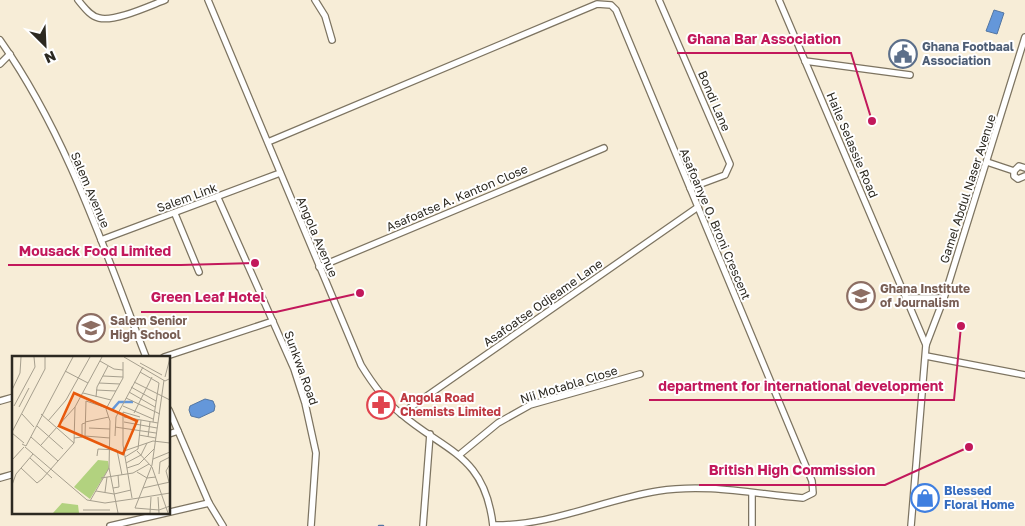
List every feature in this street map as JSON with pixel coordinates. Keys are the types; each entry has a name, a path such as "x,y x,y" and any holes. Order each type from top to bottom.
{"street":[{"path":"78,0 88,12 99,18 113,18 165,0"},
{"name":"Angola Avenue","path":"208,0 361,366 385,399 401,414 459,455 481,482 490,506 493,526"},
{"path":"316,0 325,16 332,40"},
{"name":"Bondi Lane","path":"659,0 730,164 725,175 690,188"},
{"name":"Haile Selassie Road","path":"779,0 926,345"},
{"name":"Asafoanye O. Broni Crescent","path":"268,142 597,4 606,3 616,10 812,481 813,493 803,498 710,488 676,489 639,496 528,524 493,526"},
{"name":"Gamel Abdul Naser Avenue","path":"911,526 926,345 944,298 1025,37"},
{"name":"Salem Avenue","path":"0,40 50,122 101,240 146,356"},
{"path":"0,64 10,54"},
{"path":"805,61 910,75"},
{"name":"Asafoatse A. Kanton Close","path":"319,267 604,148"},
{"path":"987,162 1014,171"},
{"path":"1014,171 1019,166 1025,168"},
{"path":"1014,171 1016,178 1025,176"},
{"name":"Salem Link","path":"101,240 218,198 280,173"},
{"name":"Sunkwa Road","path":"218,198 294,369 313,434 316,460 311,526"},
{"name":"Asafoatse Odjeame Lane","path":"401,414 698,207"},
{"path":"175,214 199,272"},
{"path":"906,298 944,298"},
{"path":"167,356 272,321"},
{"path":"926,356 1025,375"},
{"name":"Nii Motabla Close","path":"459,455 498,423 530,405 640,374"},
{"path":"170,412 209,503 223,526"},
{"path":"170,434 178,431"},
{"path":"423,526 430,434"},
{"path":"752,493 752,526"},
{"path":"170,512 209,503"},
{"path":"110,526 162,514"}],"water":[{"path":"994,10 1004,13 997,34 986,31"},
{"path":"205,399 213,401 214,411 199,418 191,416 190,406"}],"place":[{"name":"Ghana Footbaal Association","path":"903,54"},
{"name":"Ghana Bar Association","path":"872,121"},
{"name":"Mousack Food Limited","path":"255,263"},
{"name":"Green Leaf Hotel","path":"360,293"},
{"name":"Ghana Institute of Journalism","path":"861,296"},
{"name":"department for international development","path":"961,326"},
{"name":"Salem Senior High School","path":"91,328"},
{"name":"Angola Road Chemists Limited","path":"381,405"},
{"name":"British High Commission","path":"969,447"},
{"name":"Blessed Floral Home","path":"925,498"}]}
